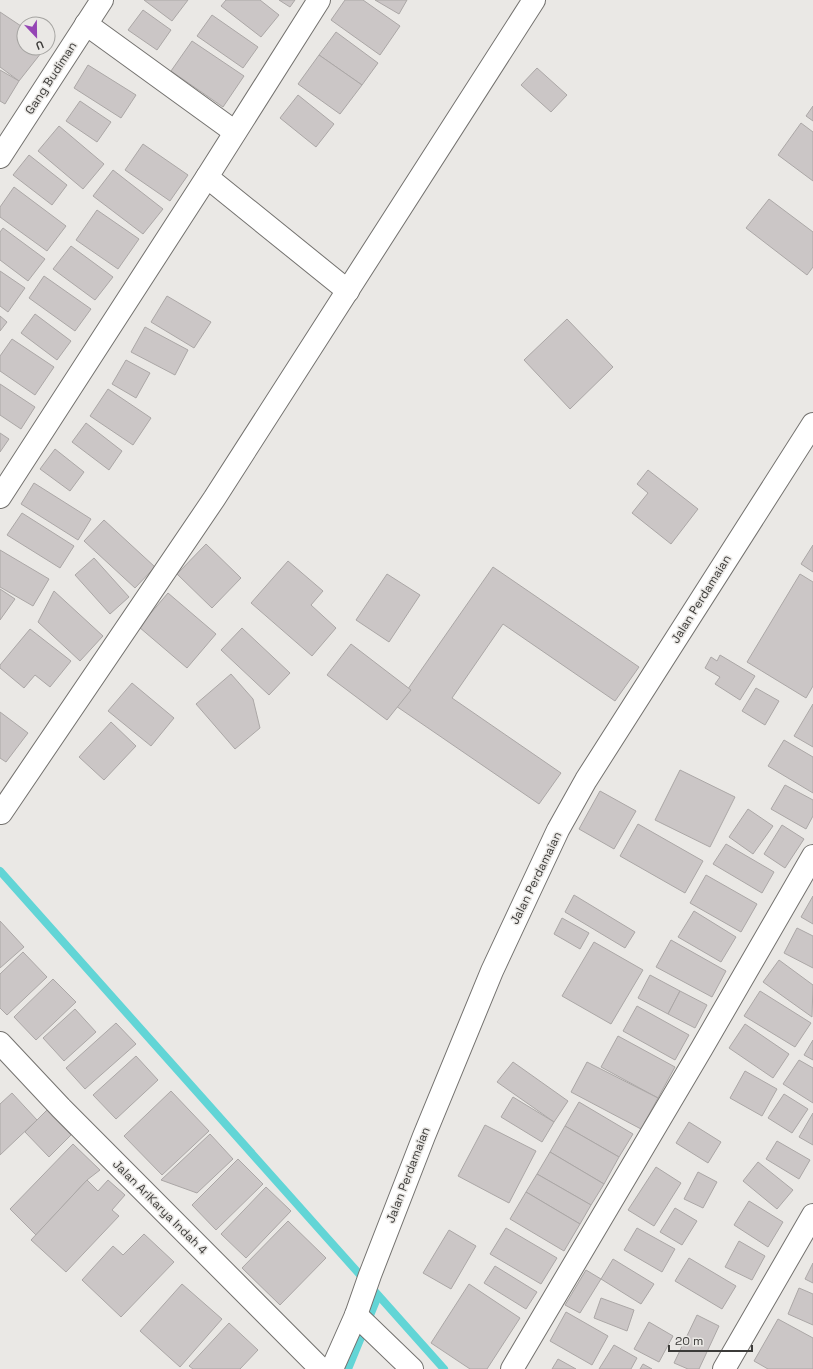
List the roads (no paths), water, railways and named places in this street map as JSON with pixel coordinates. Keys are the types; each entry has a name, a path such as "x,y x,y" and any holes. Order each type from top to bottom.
{"street":[{"name":"Gang Budiman","path":"0,157 102,0"},
{"path":"0,497 207,177 319,0"},
{"path":"1,813 214,499 534,0"},
{"path":"86,24 235,132"},
{"path":"207,177 348,291"},
{"name":"Jalan Perdamaian","path":"332,1369 356,1315 424,1136 492,971 558,830 586,780 813,424"},
{"path":"512,1369 702,1048 813,856"},
{"name":"Jalan AriKarya Indah 4","path":"0,1043 67,1113 321,1369"},
{"path":"724,1369 813,1215"},
{"path":"356,1315 412,1369"}],"waterway":[{"path":"0,871 444,1369"},
{"path":"348,1369 378,1296"}]}
